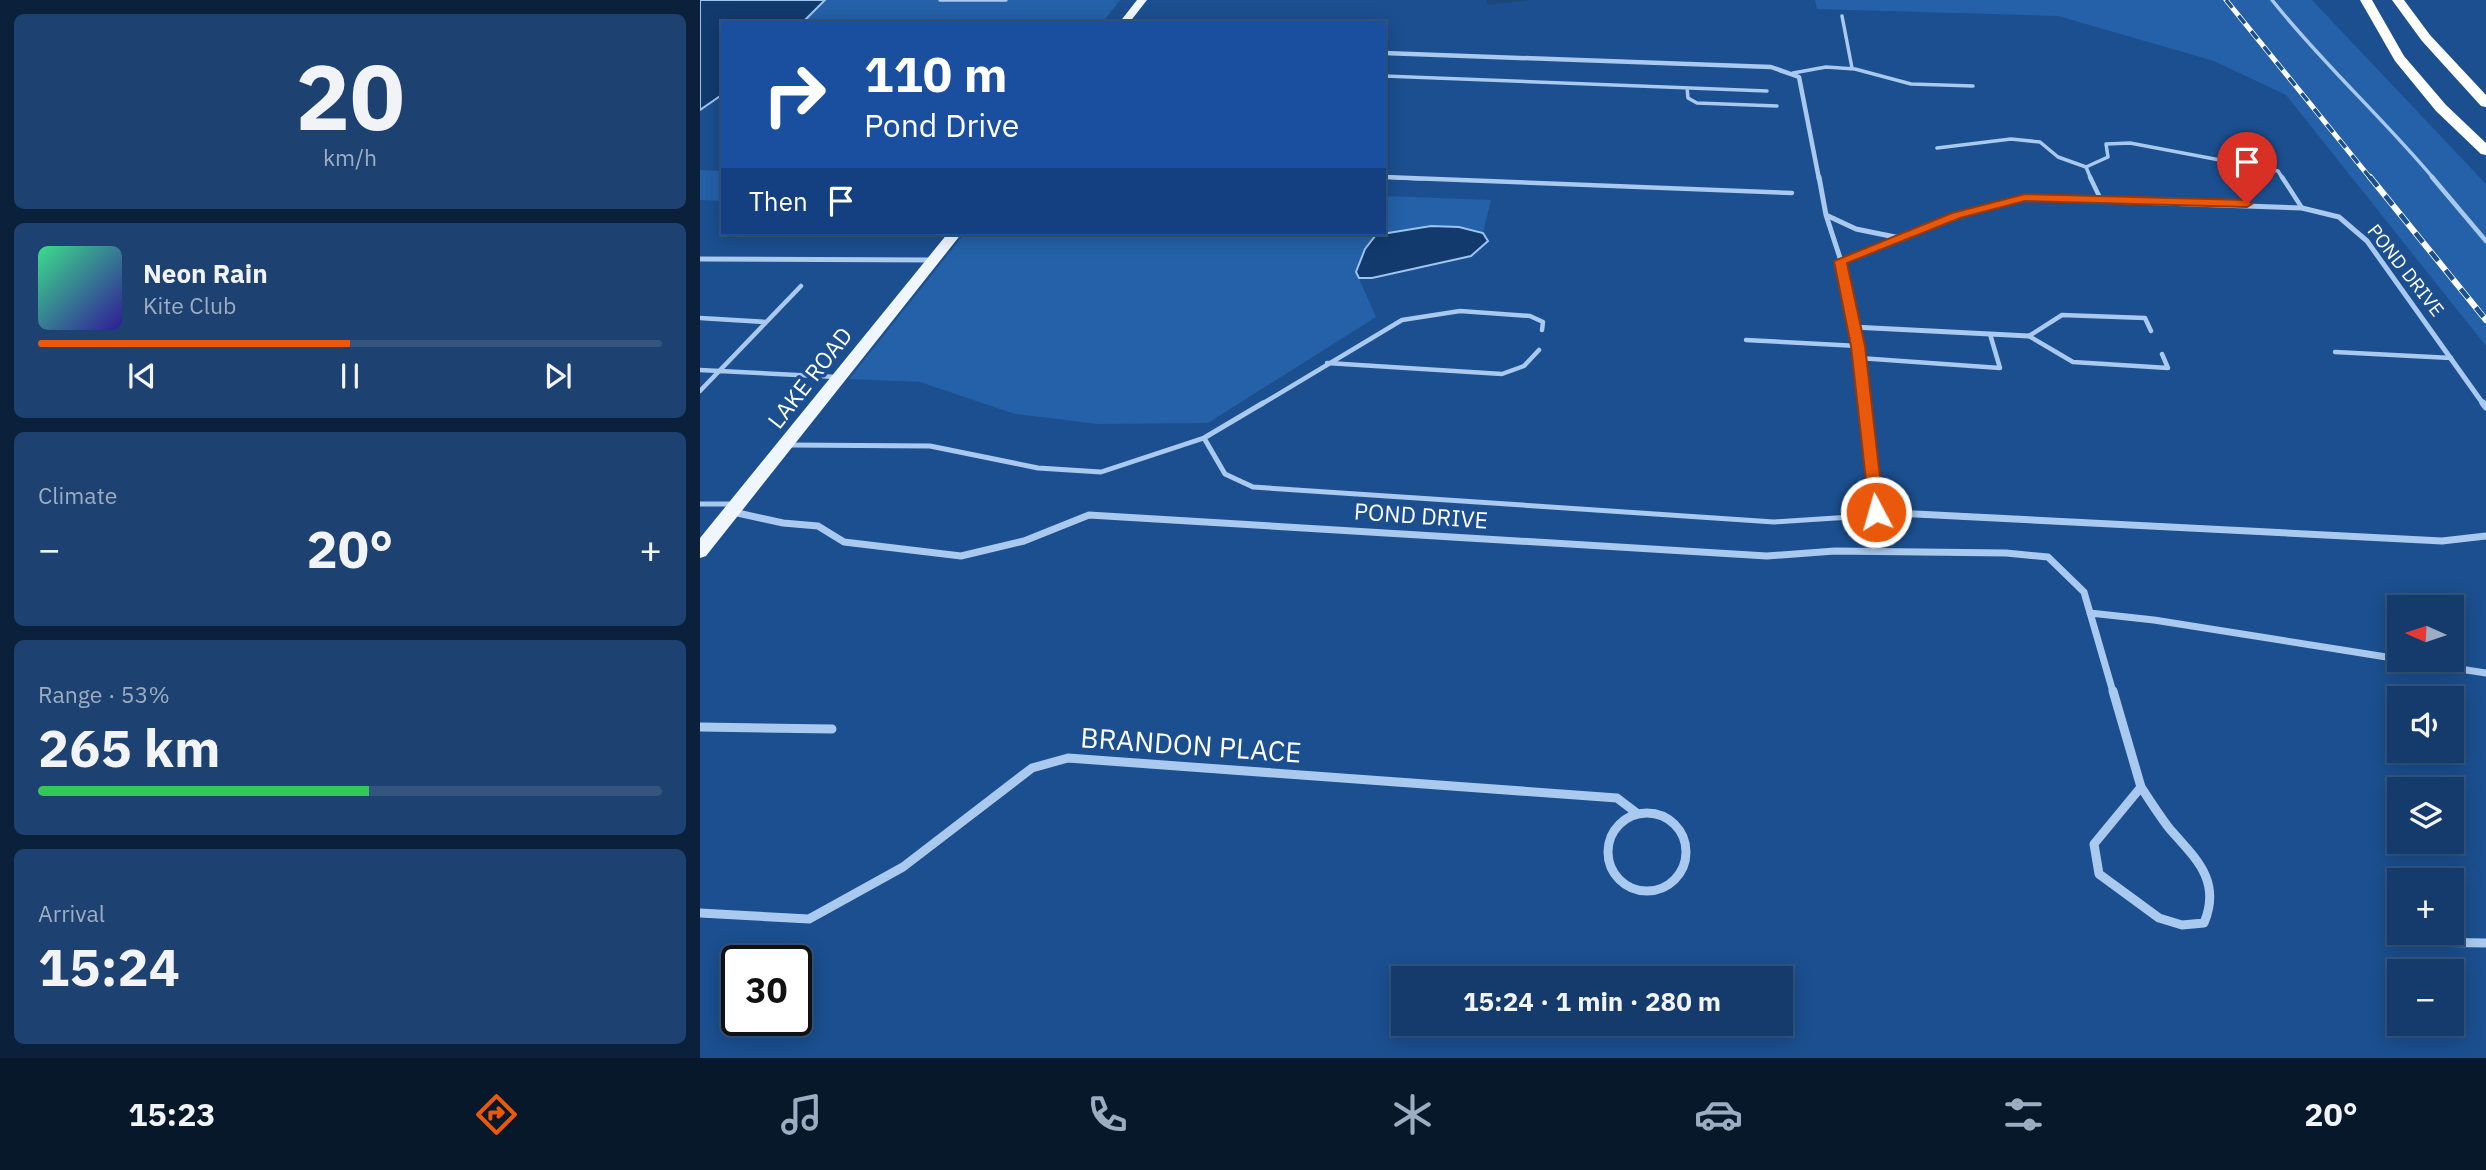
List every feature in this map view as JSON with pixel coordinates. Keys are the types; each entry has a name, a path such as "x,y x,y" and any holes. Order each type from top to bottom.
{"highway":[{"path":"2366,0 2399,58 2441,108 2486,151"},
{"path":"2398,0 2426,38 2486,103"}],"main road":[{"path":"1126,21 1143,0"},
{"name":"LAKE ROAD","path":"700,551 954,235"}],"street":[{"path":"1386,53 1771,66 1799,76 1826,215 1840,261 1858,346 1876,512 2442,541 2486,536"},
{"name":"POND DRIVE","path":"1840,261 1956,216 2025,198 2302,208 2339,217 2367,240 2486,407"},
{"path":"1826,215 1856,229 1901,238"},
{"path":"700,259 934,260"},
{"path":"1853,327 2029,336"},
{"name":"POND DRIVE","path":"736,508 783,523 818,526 845,542 961,556 1024,541 1089,514 1768,556 1835,551 2048,557 2084,592 2141,787 2167,825 2199,861 2210,886 2210,909 2204,923 2182,925 2159,918 2099,874 2094,844 2141,787"},
{"path":"2090,612 2387,657"},
{"path":"2464,669 2486,673"},
{"path":"700,727 832,729"},
{"name":"BRANDON PLACE","path":"700,913 809,919 903,867 1032,768 1068,758 1617,797 1638,814"},
{"path":"1638,814 1665,818 1678,829 1686,844 1686,860 1677,880 1656,891 1628,887 1613,873 1607,853 1610,836 1620,822 1638,814"},
{"path":"2464,943 2486,943"}],"lane":[{"path":"940,0 1006,0"},
{"path":"2272,0 2303,39 2395,132 2486,241"},
{"path":"1842,16 1852,68"},
{"path":"1793,72 1826,67 1852,68 1911,84 1973,86"},
{"path":"1386,76 1767,91"},
{"path":"1687,88 1688,98 1697,103 1777,106"},
{"path":"1937,148 2011,139 2040,142 2058,157 2086,167 2108,157 2106,144 2130,143 2278,171 2302,208"},
{"path":"2086,167 2101,200"},
{"path":"1386,177 1792,193"},
{"path":"700,391 801,286"},
{"path":"786,445 930,446 1038,468 1101,472 1204,438 1402,320 1460,311 1530,316 1543,322 1542,330"},
{"path":"2151,331 2145,318 2062,315 2029,336 2073,362 2168,368 2162,354"},
{"path":"700,318 766,322"},
{"path":"1860,358 2000,368 1990,334"},
{"path":"1746,340 1858,346"},
{"path":"1326,363 1502,374 1518,370 1534,361 1539,350"},
{"path":"2334,352 2451,358"},
{"path":"700,370 840,377"},
{"path":"1204,438 1225,474 1253,487 1774,522 1851,517 1876,512"},
{"path":"700,504 736,508"}],"shaded area":[{"path":"700,0 825,0 806,19 811,21 721,21 721,95 700,110"},
{"path":"825,0 1120,0 1104,21 805,20"},
{"path":"1815,0 2312,0 2486,184 2486,346 2286,95 2214,61 2058,16 1817,9"},
{"path":"700,170 721,171 721,201 700,200"},
{"path":"1386,196 1491,200 1483,233 1456,228 1386,233"},
{"path":"1431,226 1459,227 1483,233 1488,241 1471,256 1372,278 1359,278 1356,272 1365,249 1376,235"},
{"path":"963,235 1376,235 1356,272 1376,317 1208,423 1098,424 1015,414 920,382 849,379"}],"railway":[{"path":"2226,0 2371,179"},
{"path":"2370,177 2486,320"}],"route":[{"path":"1876,512 1858,346 1840,261 1956,216 2025,198 2247,204"}]}
